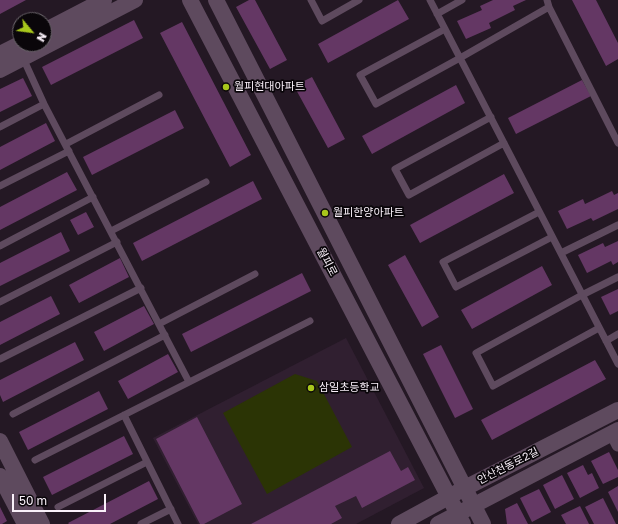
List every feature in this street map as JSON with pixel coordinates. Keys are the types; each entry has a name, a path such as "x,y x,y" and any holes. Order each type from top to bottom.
{"street":[{"path":"52,27 104,0"},
{"path":"52,37 135,0"},
{"name":"월피로","path":"190,0 460,519"},
{"name":"월피로","path":"216,0 484,524"},
{"path":"0,54 14,52"},
{"path":"0,70 20,52"},
{"name":"안산천동로2길","path":"399,524 450,498 465,488 618,410"},
{"name":"안산천동로2길","path":"438,524 460,519 474,505 616,436"},
{"path":"0,441 42,524"},
{"path":"0,476 26,524"}],"lane":[{"path":"311,0 322,21 360,0"},
{"path":"430,0 618,364"},
{"path":"438,14 462,0"},
{"path":"445,29 360,75 376,104 460,58 548,3 618,143"},
{"path":"21,52 44,104 190,382"},
{"path":"66,144 159,95"},
{"path":"0,127 44,104"},
{"path":"491,117 395,169 409,195 504,143"},
{"path":"0,186 69,151"},
{"path":"111,231 206,182"},
{"path":"0,246 93,197"},
{"path":"539,212 444,262 456,287 552,236"},
{"path":"560,253 618,224"},
{"path":"0,302 117,242"},
{"path":"159,324 255,274"},
{"path":"600,328 493,386 476,353 618,277"},
{"path":"0,359 140,288"},
{"path":"35,460 310,321"},
{"path":"606,341 618,334"},
{"path":"13,414 165,335"},
{"path":"124,415 178,524"},
{"path":"58,508 147,462"},
{"path":"141,524 171,509"}],"shaded area":[{"name":"삼일초등학교","path":"346,338 424,488 356,524 198,524 153,438"}],"green space":[{"path":"295,374 317,381 352,447 267,494 223,413"}],"building":[{"path":"0,0 26,0 0,14"},
{"path":"249,0 255,0 287,60 270,69 236,7"},
{"path":"398,0 409,19 328,63 318,44"},
{"path":"493,0 526,0 513,6 515,10 489,23 491,28 466,39 457,21 482,10 480,6"},
{"path":"572,0 596,0 618,43 618,59 606,66"},
{"path":"134,20 143,38 51,85 42,67"},
{"path":"182,22 251,155 230,167 160,33"},
{"path":"312,77 345,139 328,148 294,86"},
{"path":"23,78 32,96 0,112 0,89"},
{"path":"582,80 591,96 516,134 508,118"},
{"path":"456,85 465,103 372,154 362,136"},
{"path":"175,110 184,128 92,175 83,157"},
{"path":"46,123 55,141 0,170 0,147"},
{"path":"67,172 77,190 0,230 0,207"},
{"path":"504,174 514,193 420,243 410,225"},
{"path":"253,181 262,199 142,261 133,243"},
{"path":"612,191 614,195 618,193 618,209 593,221 591,218 567,229 558,211 583,199 585,204"},
{"path":"86,212 94,227 78,235 70,220"},
{"path":"61,232 70,251 0,286 0,263"},
{"path":"618,241 618,262 613,265 611,261 587,273 578,255 603,243 605,247"},
{"path":"405,255 439,317 422,327 388,265"},
{"path":"120,258 129,277 79,303 69,285"},
{"path":"542,266 552,285 472,329 461,310"},
{"path":"302,273 311,291 191,352 182,334"},
{"path":"618,289 618,311 610,315 601,297"},
{"path":"51,296 60,314 0,345 0,322"},
{"path":"144,306 154,324 104,351 94,332"},
{"path":"75,342 84,360 3,402 0,395 0,380"},
{"path":"441,345 473,409 455,418 423,354"},
{"path":"168,354 178,372 128,399 118,381"},
{"path":"595,360 606,379 492,440 481,420"},
{"path":"99,391 108,409 28,450 19,432"},
{"path":"197,417 242,504 204,524 200,524 156,439"},
{"path":"124,436 133,454 52,495 43,477"},
{"path":"390,451 401,471 408,467 415,480 362,508 356,496 335,506 342,518 331,524 251,524"},
{"path":"609,452 618,470 618,477 603,484 591,461"},
{"path":"583,465 588,475 592,473 599,488 580,498 567,473"},
{"path":"562,475 574,499 555,509 543,485"},
{"path":"149,481 158,499 110,524 68,523"},
{"path":"618,486 618,512 608,492"},
{"path":"539,489 551,512 532,522 520,498"},
{"path":"603,498 616,524 594,524 585,507"},
{"path":"517,503 528,524 507,524 505,509"},
{"path":"580,506 589,524 566,524 561,515"},
{"path":"0,507 7,521 2,524 0,524"}],"place":[{"name":"월피현대아파트","path":"226,87"},
{"name":"월피한양아파트","path":"325,213"},
{"name":"삼일초등학교","path":"311,388"}]}
